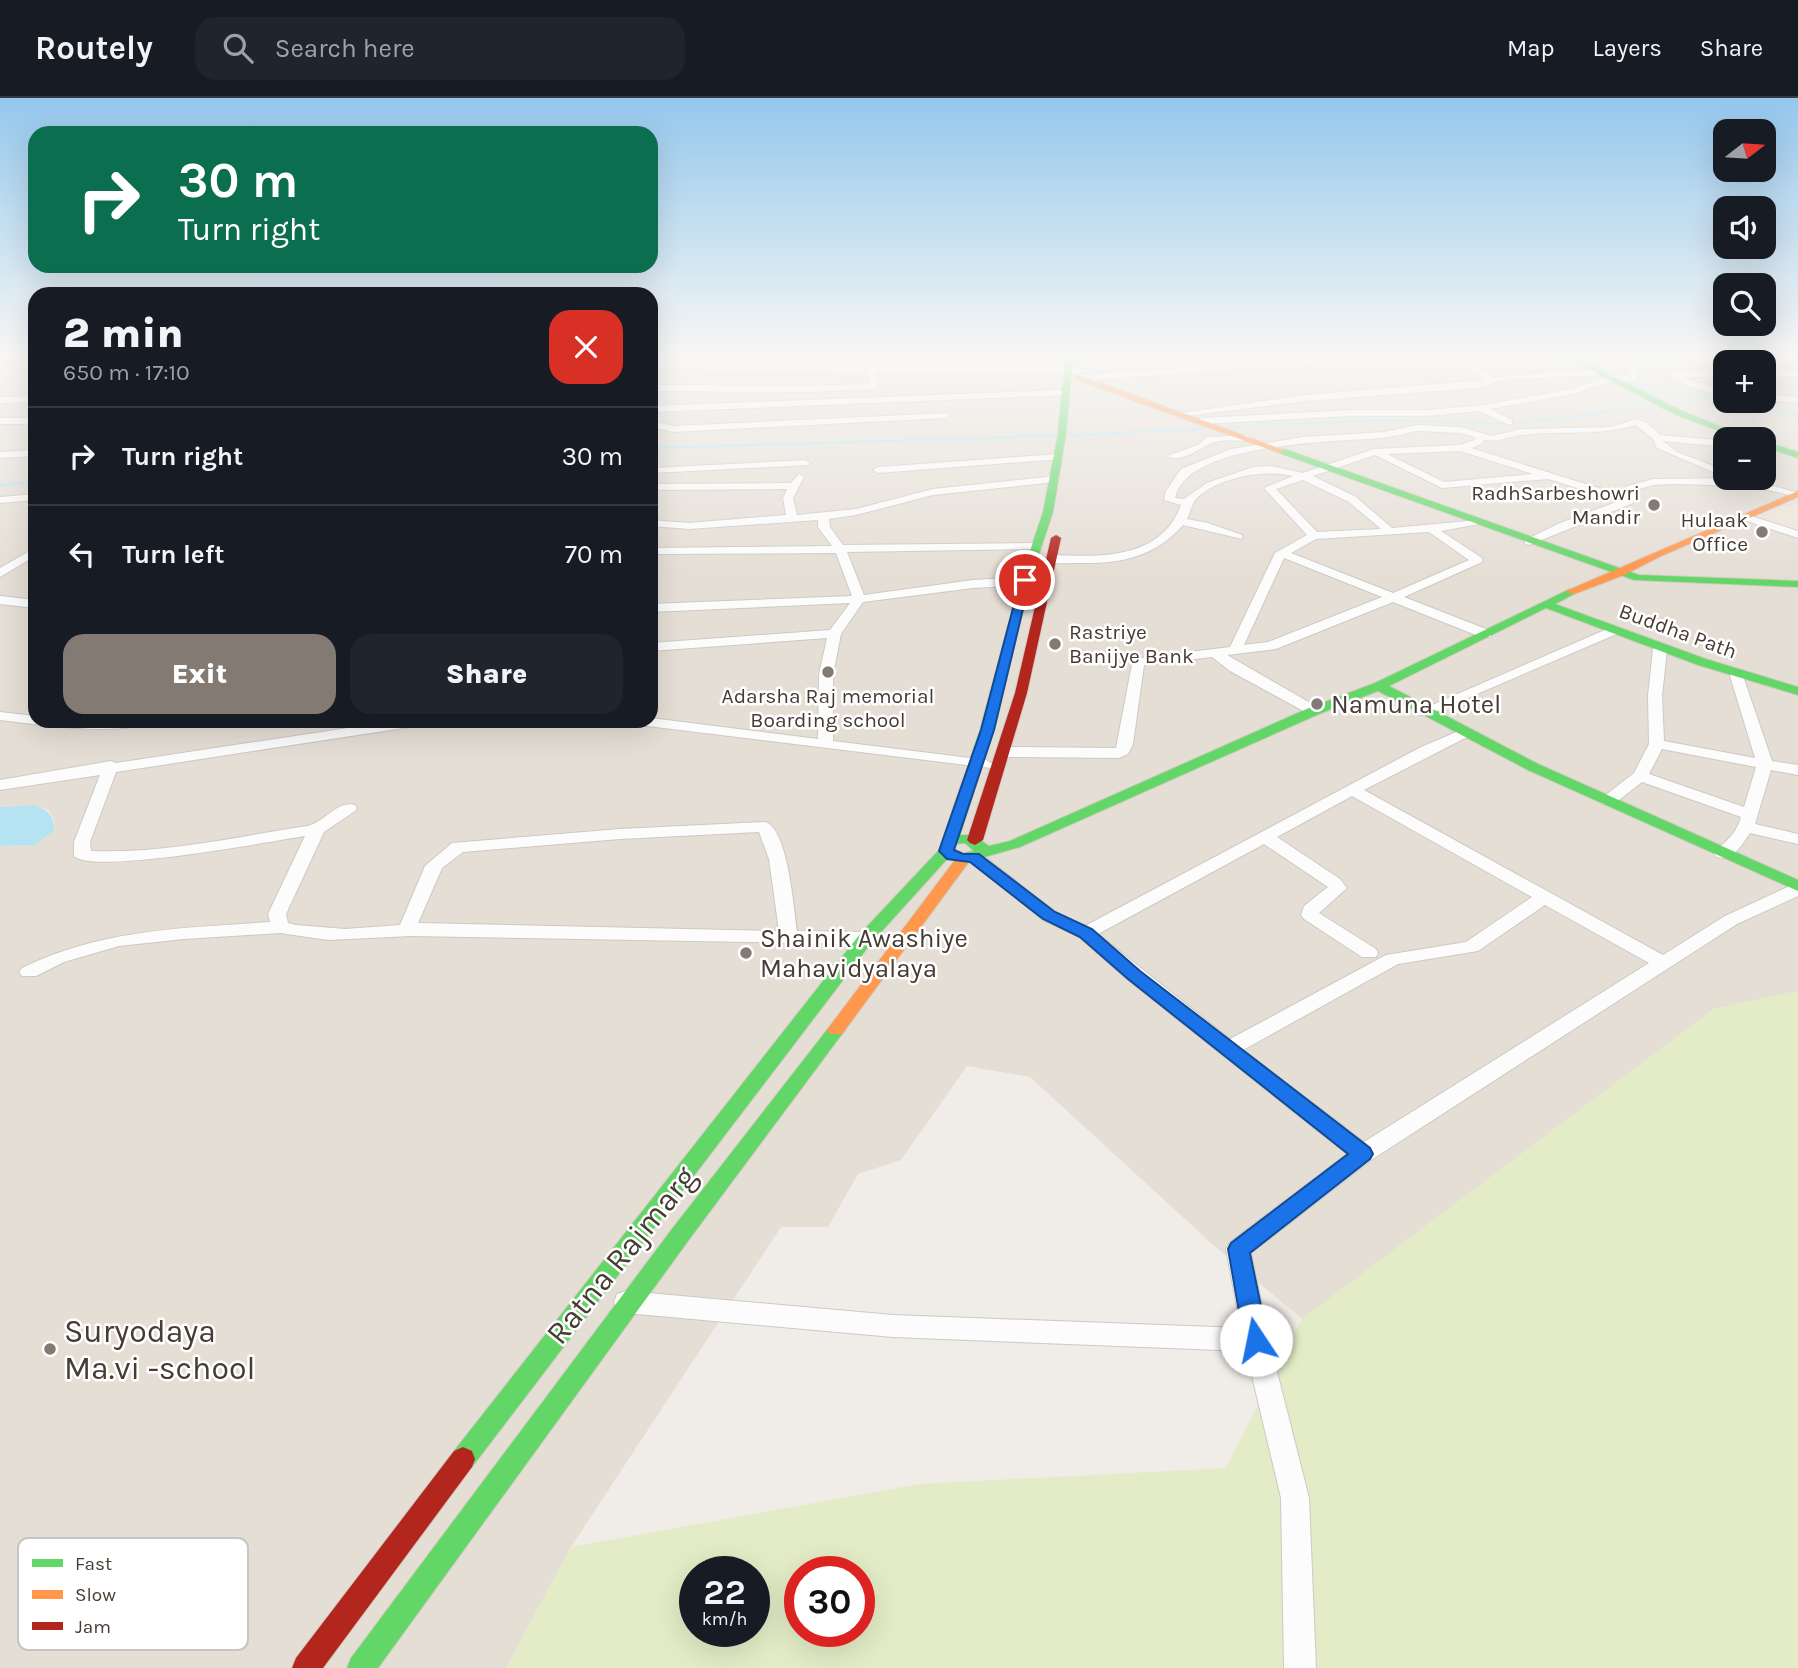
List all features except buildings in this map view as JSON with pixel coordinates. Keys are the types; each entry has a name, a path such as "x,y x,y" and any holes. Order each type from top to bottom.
{"main road":[{"name":"Ratna Rajmarg","path":"306,1668 593,1289 649,1222 866,938 948,846 988,730 1025,580 1048,512 1065,428"},
{"path":"1218,428 1530,542 1638,578 1798,584"},
{"name":"Ratna Rajmarg","path":"361,1668 629,1303 974,850 1033,644 1070,464 1063,442"},
{"path":"1776,448 1798,455"},
{"path":"948,846 962,837 974,850 992,836 1047,831 1314,711 1379,686 1580,587 1620,573 1657,554 1797,495"},
{"name":"Buddha Path","path":"1547,605 1737,676 1798,691"},
{"path":"1379,686 1423,712 1608,801 1798,887"}],"street":[{"path":"671,428 688,428"},
{"path":"1188,503 1170,500 1171,491 1185,471 1231,452 1303,440 1384,435 1417,428"},
{"path":"1424,428 1460,430 1492,439 1521,432 1617,428"},
{"path":"1647,428 1657,438 1660,446 1713,470"},
{"path":"1314,536 1269,488 1374,452 1461,448 1479,442 1480,437"},
{"path":"1172,456 1201,447 1210,439 1247,438"},
{"path":"1657,438 1713,443"},
{"path":"878,470 1063,442"},
{"path":"1461,448 1629,501"},
{"path":"792,519 788,498 805,463 806,450"},
{"path":"1374,452 1442,485 1547,476"},
{"path":"0,455 28,453"},
{"path":"658,471 805,463"},
{"path":"1051,559 1093,560 1119,557 1151,547 1180,521 1192,497 1212,484 1240,474 1270,468 1347,496 1374,514 1391,533"},
{"path":"658,524 689,526 822,516 856,512 933,492 1055,479"},
{"path":"1629,501 1631,488 1653,482 1713,483"},
{"path":"658,487 794,486"},
{"path":"1776,490 1797,495"},
{"path":"0,500 28,498"},
{"path":"1530,542 1564,525 1629,501"},
{"path":"822,516 824,527 840,549 859,599"},
{"path":"1745,517 1798,535"},
{"path":"1180,521 1204,525 1238,537"},
{"path":"1236,648 1281,553 1314,536 1391,533 1475,522"},
{"path":"658,723 975,763 1002,759 1114,755 1123,751 1125,744 1138,662 1236,648 1271,646 1478,560 1431,529"},
{"path":"658,551 775,552 1037,546"},
{"path":"1281,553 1394,595 1486,634"},
{"path":"0,573 28,555"},
{"path":"658,608 859,599 1025,580"},
{"path":"825,744 826,675 834,634 859,599"},
{"path":"2,601 28,603"},
{"path":"1423,712 1614,630"},
{"path":"658,647 834,634"},
{"path":"1608,801 1640,776 1657,744 1655,696 1660,649"},
{"path":"1215,653 1314,711"},
{"path":"1723,853 1730,850 1748,821 1765,764 1737,676"},
{"path":"0,716 28,719"},
{"path":"0,785 374,728"},
{"path":"1086,933 1466,732"},
{"path":"1657,744 1798,770"},
{"path":"111,766 82,842 83,856 113,857 188,850 317,829 349,808"},
{"path":"1640,776 1798,839"},
{"path":"1352,790 1665,964"},
{"path":"411,930 409,923 434,866 458,847 620,834 765,827 778,859 789,938"},
{"path":"280,927 276,914 317,829"},
{"path":"1265,837 1334,883 1338,888 1310,910 1310,915 1369,953"},
{"path":"974,850 1049,916 1086,933 1228,1049 1363,1154"},
{"path":"1300,1668 1295,1498 1256,1340 1238,1249 1363,1154 1731,920 1798,887"},
{"path":"1228,1049 1393,959 1471,947 1543,898"},
{"path":"29,972 68,953 100,944 280,927 298,933 337,935 411,930 866,938"},
{"path":"593,1289 629,1303 893,1326 1256,1340"}],"shaded area":[{"path":"0,428 28,428 28,728 658,728 658,428 1713,428 1713,490 1776,490 1776,428 1798,428 1798,991 1714,1009 1302,1319 1210,1242 1030,1077 967,1066 901,1160 858,1174 828,1227 781,1227 571,1547 506,1668 0,1668 0,846 35,845 54,831 54,819 48,810 34,805 0,807"},
{"path":"1798,505 1798,534 1750,518 1772,507"}],"green space":[{"path":"1798,991 1798,1668 506,1668 571,1547 919,1484 1226,1468 1302,1319 1714,1009"}],"water":[{"path":"34,805 50,814 54,831 35,845 0,846 0,807"}],"waterway":[{"path":"658,448 1084,435 1206,428"},
{"path":"0,486 28,482"}],"traffic: fast":[{"path":"950,841 987,730 1025,581 1048,512 1063,428"},
{"path":"1776,448 1798,455"},
{"path":"1282,451 1638,578 1798,584"},
{"path":"981,853 1015,844 1314,711 1379,686 1570,592"},
{"path":"1547,605 1702,662 1798,691"},
{"path":"1379,686 1533,767 1798,886"},
{"path":"463,1459 866,938 946,851 950,841 968,838 982,847 981,853 967,857 955,856 946,851"},
{"path":"361,1668 680,1235 836,1030"}],"traffic: slow":[{"path":"1219,428 1282,451"},
{"path":"1570,592 1620,573 1657,554 1798,494"},
{"path":"836,1030 963,859"}],"traffic: jam":[{"path":"975,840 1021,693 1056,538"},
{"path":"306,1668 463,1459"}],"place":[{"name":"RadhSarbeshowri Mandir","path":"1654,505"},
{"name":"Hulaak Office","path":"1762,532"},
{"name":"Rastriye Banijye Bank","path":"1055,644"},
{"name":"Adarsha Raj memorial Boarding school","path":"828,672"},
{"name":"Namuna Hotel","path":"1317,704"},
{"name":"Shainik Awashiye Mahavidyalaya","path":"746,953"},
{"name":"Suryodaya Ma.vi -school","path":"50,1349"}],"route":[{"path":"1025,580 1004,654 988,730 946,851 963,859 974,857 1049,916 1086,933 1134,975 1363,1154 1238,1249 1256,1340"}]}
